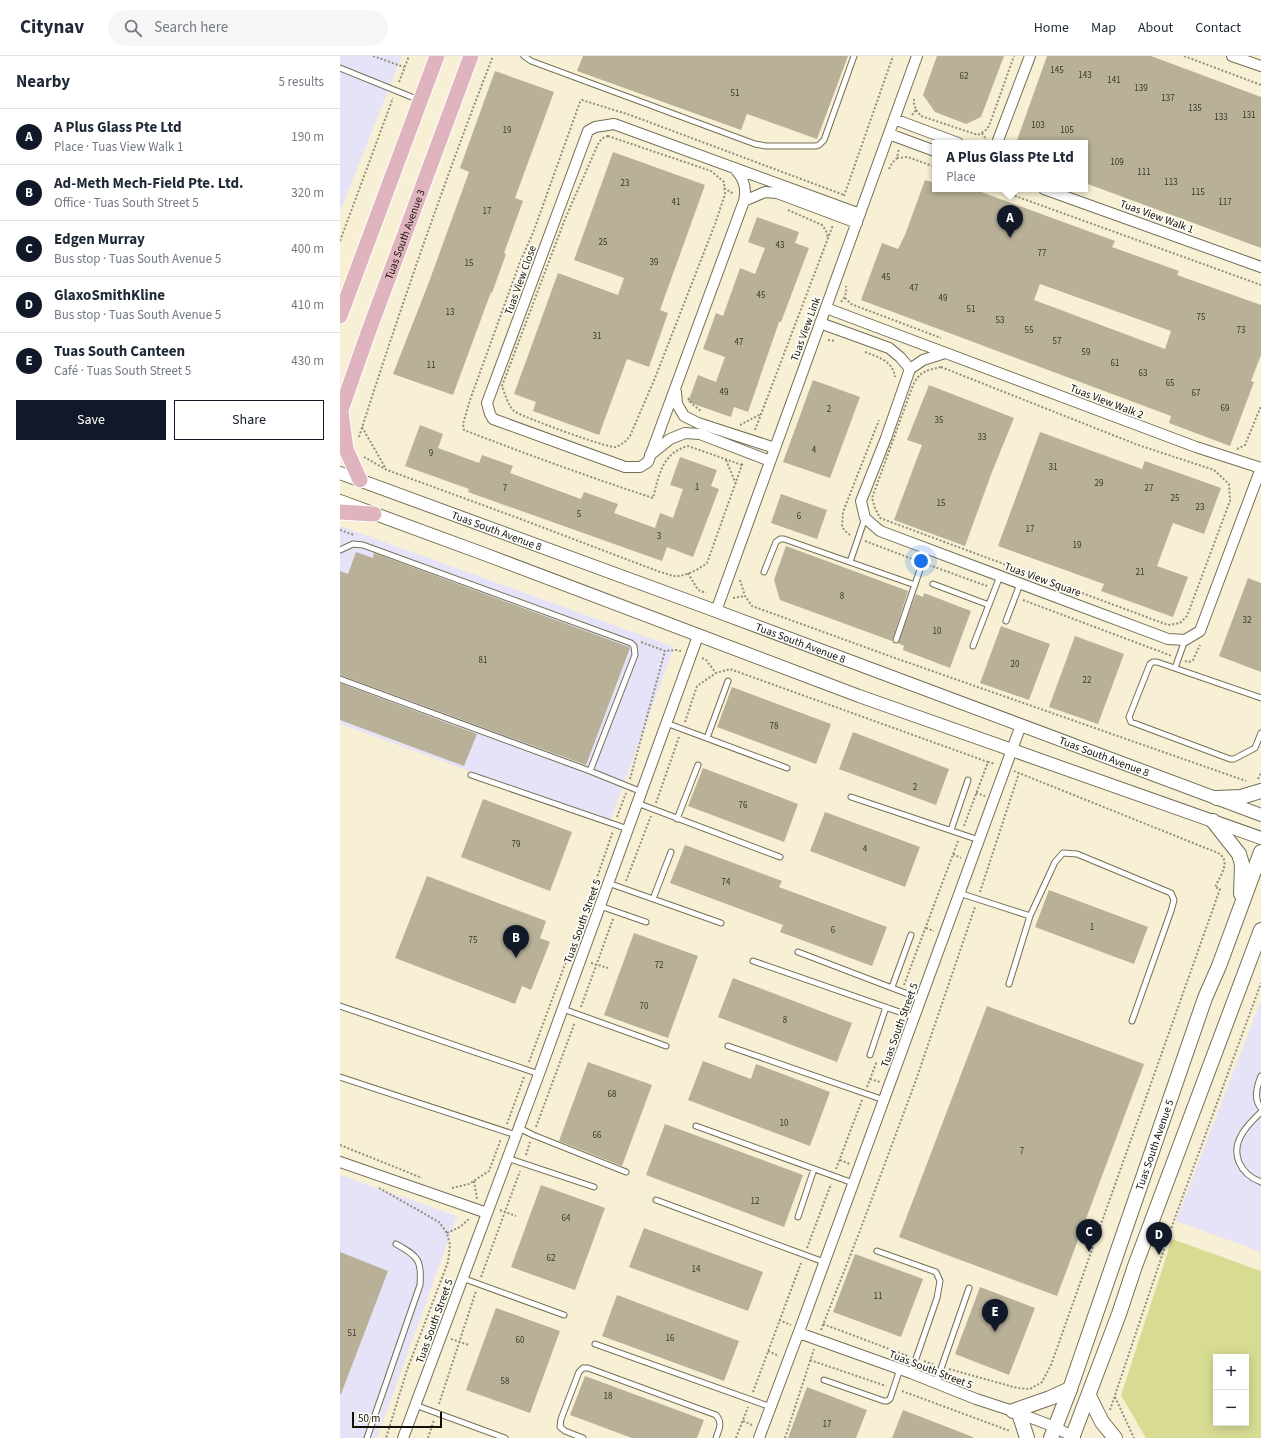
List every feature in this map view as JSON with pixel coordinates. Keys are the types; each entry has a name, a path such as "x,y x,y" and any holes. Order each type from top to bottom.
{"main road":[{"path":"340,316 436,56"},
{"name":"Tuas South Avenue 3","path":"340,412 471,56"},
{"path":"340,412 346,449 360,480"},
{"path":"340,512 374,514"},
{"path":"1216,798 1241,797 1258,786"},
{"path":"1213,821 1240,854 1242,864 1239,910"},
{"name":"Tuas South Avenue 5","path":"1053,1433 1070,1389 1205,998 1219,966 1261,852"},
{"path":"1073,1438 1119,1314 1135,1266 1261,930"},
{"path":"1027,1438 1016,1412 1070,1389"},
{"path":"1089,1396 1102,1422 1115,1438"}],"street":[{"name":"Tuas View Link","path":"716,611 917,56"},
{"path":"998,140 1030,56"},
{"path":"1232,56 1261,66"},
{"path":"894,120 950,140"},
{"name":"Tuas View Close","path":"733,167 741,175 744,183 746,192 744,201 648,462 640,467 625,467 493,419 487,403 588,131 595,127 614,124 733,167 858,218"},
{"path":"889,134 932,150"},
{"name":"Tuas View Close","path":"744,201 765,192 776,193 839,211"},
{"name":"Tuas View Walk 1","path":"1052,192 1261,267"},
{"name":"Tuas View Walk 2","path":"826,308 1196,448 1261,468"},
{"path":"820,323 889,348 900,357 910,369"},
{"path":"865,518 861,501 886,438 910,369 923,360 945,353"},
{"name":"Tuas View Close","path":"676,386 677,404 684,416 698,423 775,448"},
{"name":"Tuas View Close","path":"650,455 670,439 685,433 700,434 770,461"},
{"path":"1185,640 1200,631 1261,468"},
{"name":"Tuas South Avenue 8","path":"340,473 716,611 1261,815"},
{"path":"340,501 859,696 1261,838"},
{"name":"Tuas View Square","path":"865,518 880,531 927,549 1168,639 1185,640"},
{"name":"Tuas South Street 5","path":"403,1438 563,1009 698,636"},
{"name":"Tuas South Street 5","path":"759,1438 799,1333 1021,725"},
{"path":"340,1162 488,1210"},
{"name":"Tuas South Street 5","path":"799,1333 911,1373 976,1399 1016,1412 1053,1433 1073,1438"}],"lane":[{"path":"524,56 532,61 755,144 766,146 816,146 824,140 854,56"},
{"path":"340,68 420,100"},
{"path":"850,562 865,518"},
{"path":"764,572 776,542 780,539 784,539 915,585"},
{"path":"340,550 353,544 362,545 631,642 634,646 634,655 590,771"},
{"path":"896,640 927,549"},
{"path":"974,646 1000,576"},
{"path":"933,584 989,605"},
{"path":"1006,621 1020,584"},
{"path":"1175,668 1185,640"},
{"path":"1261,698 1155,662 1150,664 1129,717 1131,722 1230,759 1234,759 1255,748 1261,733"},
{"path":"340,679 590,771 642,792"},
{"path":"707,738 728,681"},
{"path":"666,723 786,768"},
{"path":"678,819 698,765"},
{"path":"471,775 628,829"},
{"path":"951,830 968,780"},
{"path":"851,796 979,840"},
{"path":"637,804 654,809 780,857"},
{"path":"654,899 671,852"},
{"path":"1009,984 1030,916 1055,862 1063,853 1077,854 1171,893 1174,900 1132,1021"},
{"path":"608,883 721,923"},
{"path":"960,893 1030,916"},
{"path":"600,906 646,922"},
{"path":"892,987 911,935"},
{"path":"798,952 921,999"},
{"path":"753,961 914,1017"},
{"path":"340,1006 539,1074"},
{"path":"870,1054 886,1007"},
{"path":"563,1009 666,1046"},
{"path":"728,1046 884,1100"},
{"path":"1261,1076 1258,1082 1256,1098 1261,1108"},
{"path":"340,1077 504,1131 517,1131 533,1135 626,1172"},
{"path":"1261,1112 1241,1135 1238,1143 1237,1154 1240,1165 1245,1172 1252,1178 1261,1182"},
{"path":"696,1126 853,1183"},
{"path":"507,1158 594,1188"},
{"path":"798,1217 814,1169"},
{"path":"656,1200 824,1262"},
{"path":"367,1438 420,1285 421,1271 418,1261 412,1253 396,1244"},
{"path":"877,1251 936,1272 940,1281 937,1298 911,1373"},
{"path":"462,1278 564,1315"},
{"path":"936,1383 969,1288"},
{"path":"595,1344 750,1401 771,1407"},
{"path":"583,1438 565,1431 560,1427 561,1419 579,1372 583,1368 588,1368 716,1416 720,1419 721,1425 716,1438"},
{"path":"824,1380 887,1401 890,1399 900,1369"},
{"path":"415,1405 505,1438"}],"path":[{"path":"373,56 404,68"},
{"path":"340,241 408,56"},
{"path":"358,439 403,301 493,56"},
{"path":"750,430 755,432 762,414 839,211 893,56"},
{"path":"916,110 921,116 978,135 982,133 989,126 1014,56"},
{"path":"1184,56 1261,85"},
{"path":"742,465 688,446 680,448 671,453 660,471 653,498 591,477 464,430 463,424 470,400 520,262 533,233 582,100 630,115 844,195"},
{"path":"982,133 986,140"},
{"path":"608,136 711,172 724,182 724,188 725,194 715,224 655,378 630,436 624,443 614,447 593,442 512,410 502,386 565,219 599,142 608,136"},
{"path":"897,158 908,157 932,166"},
{"path":"1004,192 1261,285"},
{"path":"782,207 822,225 826,231 828,239"},
{"path":"845,298 851,304 947,340"},
{"path":"828,340 835,341"},
{"path":"863,351 884,359 894,370 895,379"},
{"path":"941,367 1138,445 1214,470 1230,484 1230,501 1187,616 1180,623 1168,625 880,518 872,498 916,378 925,371 941,367"},
{"path":"685,394 692,404 702,411"},
{"path":"1231,448 1236,449 1245,445 1261,406"},
{"path":"744,428 739,426 762,414"},
{"path":"858,539 847,533 842,527 841,519 880,420"},
{"path":"362,427 387,470"},
{"path":"361,454 387,470 674,576 700,569 707,563 747,452"},
{"path":"726,460 736,484"},
{"path":"745,596 752,606 784,618 1244,781 1248,781"},
{"path":"589,902 628,786 666,652"},
{"path":"691,653 706,660 716,673"},
{"path":"623,888 654,809 697,686 716,673 730,669 1019,773 1218,853 1223,856 1226,861 1215,887 1220,889 1051,1365 1042,1382 1030,1390 1017,1388 942,1367 823,1324"},
{"path":"902,991 988,762"},
{"path":"785,1438 823,1324 861,1228 916,1080 978,899 1019,773"},
{"path":"1258,786 1261,774"},
{"path":"450,1189 469,1184 489,1171 537,1037 586,909"},
{"path":"533,1135 616,911"},
{"path":"581,959 608,968"},
{"path":"1108,1414 1172,1226 1261,983"},
{"path":"736,1438 865,1094 877,1058"},
{"path":"340,1145 429,1180"},
{"path":"488,1210 516,1216"},
{"path":"441,1335 469,1345"},
{"path":"810,1360 1009,1429 1012,1434"},
{"path":"1115,1397 1134,1438"}],"shaded area":[{"path":"340,56 402,56 340,212"},
{"path":"340,526 674,647 610,822 340,724"},
{"path":"1261,1000 1261,1252 1176,1221"},
{"path":"340,1175 457,1216 377,1438 340,1438"}],"green space":[{"path":"1172,1239 1261,1271 1261,1438 1146,1438 1121,1395"}],"building":[{"path":"583,56 848,56 817,139 747,114 741,130 577,71"},
{"path":"937,56 1004,56 981,117 966,124 935,112 923,95"},
{"path":"1047,56 1151,56 1261,97 1261,248 1088,184 1088,140 1017,140"},
{"path":"495,71 554,92 515,198 523,201 504,253 506,254 453,395 393,374 429,282 469,172 460,168"},
{"path":"613,152 705,185 660,310 668,313 649,367 627,359 599,435 533,411 536,402 514,394 558,273 618,295 624,278 574,260"},
{"path":"925,180 932,182 932,192 981,192 1115,241 1112,247 1179,271 1177,275 1261,305 1261,355 1251,381 1254,382 1230,446 1169,423 1171,416 861,300 882,243 898,249 905,235","holes":["1040,284 1171,331 1165,349 1034,300"]},
{"path":"757,217 799,232 795,243 809,248 781,322 779,322 748,412 734,407 731,417 688,402 698,375 716,382 725,357 703,349 716,313 723,316 740,268 755,274 765,248 748,242"},
{"path":"813,380 860,397 830,478 783,462"},
{"path":"929,385 1014,418 992,472 965,546 894,520 922,445 907,440"},
{"path":"420,425 443,434 438,448 479,463 482,455 513,466 510,473 581,499 584,492 618,504 614,513 655,528 660,513 673,518 683,489 670,485 680,457 717,470 711,486 719,489 693,557 667,547 662,561 468,492 469,489 405,466"},
{"path":"1040,432 1142,469 1145,461 1221,488 1204,534 1173,523 1157,566 1188,577 1173,617 1101,591 1104,584 998,546"},
{"path":"781,494 827,510 817,539 771,523"},
{"path":"786,546 908,591 892,641 780,600 774,580"},
{"path":"356,552 373,558 374,553 629,647 630,648 586,765 340,675 340,571 348,574"},
{"path":"1248,578 1261,583 1261,672 1219,656"},
{"path":"924,593 971,611 950,668 903,650 904,646 898,643 916,594 923,597"},
{"path":"1001,626 1050,644 1029,700 980,683"},
{"path":"1075,636 1124,654 1098,724 1049,707"},
{"path":"340,683 477,734 464,766 340,720"},
{"path":"732,687 831,724 816,764 717,727"},
{"path":"853,732 949,769 936,805 839,769"},
{"path":"703,768 798,804 784,842 688,806"},
{"path":"483,799 572,832 550,891 461,857"},
{"path":"825,812 920,847 905,887 810,851"},
{"path":"685,845 782,881 779,887 887,927 872,966 780,932 783,925 670,883"},
{"path":"427,876 546,921 540,938 550,942 531,990 522,986 515,1004 395,958"},
{"path":"1049,890 1148,927 1134,964 1035,927"},
{"path":"634,933 698,956 668,1038 604,1015"},
{"path":"733,978 852,1023 837,1062 718,1017"},
{"path":"987,1006 1144,1064 1057,1296 899,1237"},
{"path":"703,1061 751,1079 756,1064 830,1092 810,1146 688,1100"},
{"path":"588,1062 652,1085 622,1166 559,1141"},
{"path":"665,1124 803,1175 784,1227 646,1175"},
{"path":"541,1185 605,1208 575,1290 511,1267"},
{"path":"644,1228 763,1272 748,1311 629,1267"},
{"path":"340,1252 388,1271 341,1394 340,1394"},
{"path":"855,1254 923,1279 901,1337 833,1312"},
{"path":"980,1287 1035,1308 1009,1375 955,1354"},
{"path":"617,1295 739,1341 724,1381 602,1336"},
{"path":"496,1308 560,1331 530,1413 466,1390"},
{"path":"585,1376 704,1420 697,1438 632,1438 570,1415"},
{"path":"807,1387 867,1410 856,1438 788,1438"},
{"path":"903,1410 973,1437 973,1438 892,1438"}],"place":[{"name":"A Plus Glass Pte Ltd","path":"1010,238"},
{"name":"Ad-Meth Mech-Field Pte. Ltd.","path":"516,958"},
{"name":"Edgen Murray","path":"1089,1252"},
{"name":"GlaxoSmithKline","path":"1159,1255"},
{"name":"Tuas South Canteen","path":"995,1332"}]}
